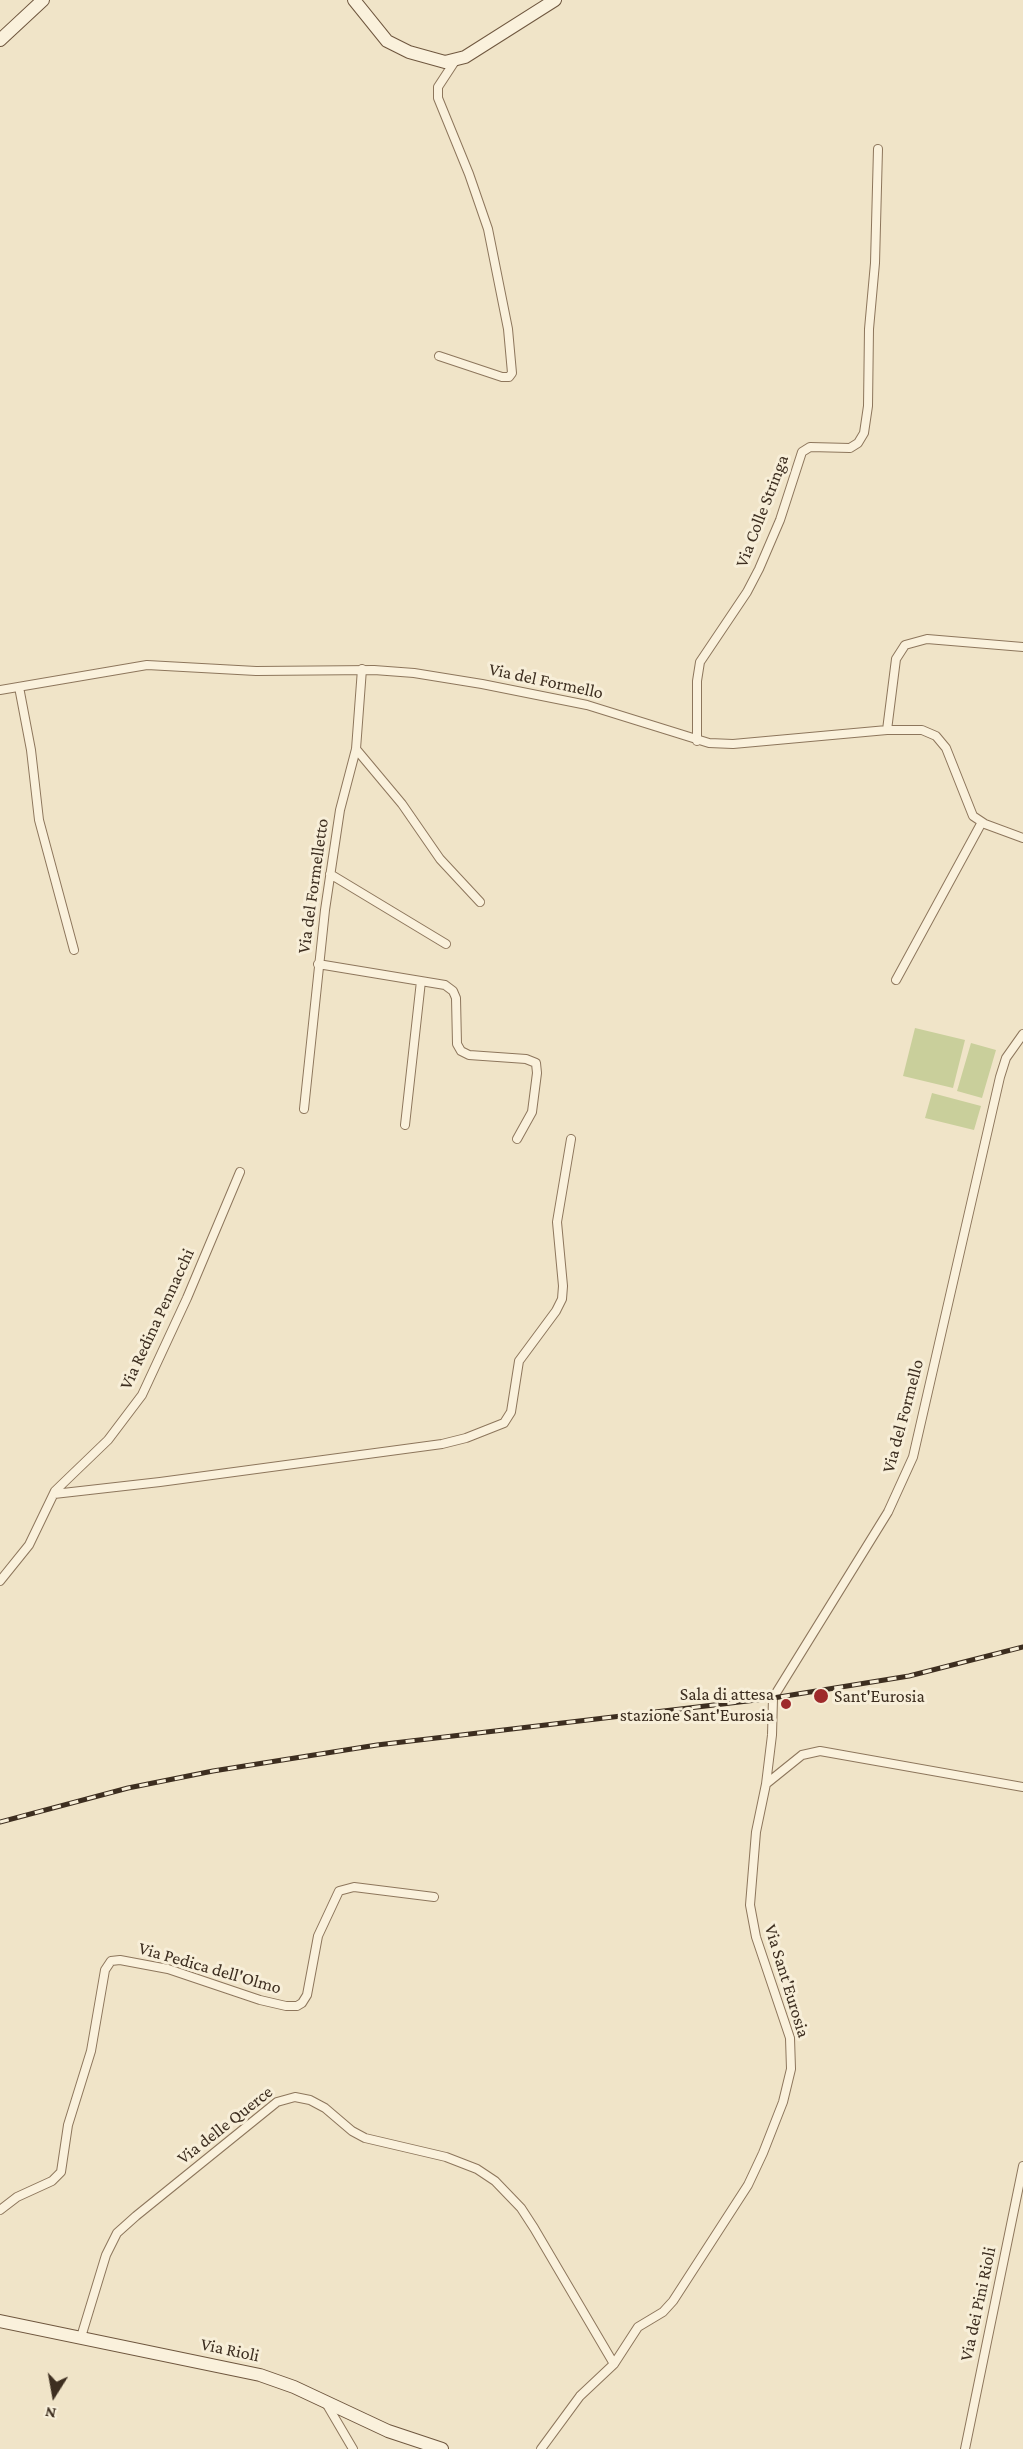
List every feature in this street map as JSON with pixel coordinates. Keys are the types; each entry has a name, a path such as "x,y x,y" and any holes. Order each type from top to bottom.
{"main road":[{"path":"0,40 43,0"},
{"path":"354,0 387,41 429,59 455,62 555,0"},
{"name":"Via Rioli","path":"0,2321 254,2373 288,2385 388,2431 442,2449"}],"street":[{"path":"439,356 502,378 509,376 513,370 508,329 486,220 438,98 438,87 455,62"},
{"name":"Via Colle Stringa","path":"697,741 697,681 700,662 747,592 763,562 780,520 802,452 810,447 850,448 858,443 864,433 868,406 869,329 875,270 878,149"},
{"path":"887,730 896,659 905,645 927,639 1023,647"},
{"name":"Via del Formello","path":"0,690 155,664 256,671 362,669 430,676 574,702 697,741 733,744 887,730 922,730 939,738 948,752 969,811 982,822"},
{"name":"Via del Formelletto","path":"304,1109 318,964 340,810 356,749 362,669"},
{"path":"19,687 29,737 39,820 74,950"},
{"path":"356,749 406,809 440,859 480,902"},
{"path":"896,980 982,822 1023,838"},
{"path":"330,874 447,944"},
{"path":"318,964 445,985 454,993 457,1004 457,1044 461,1051 469,1055 526,1059 536,1063 533,1109 529,1121 517,1139"},
{"path":"405,1125 421,981"},
{"name":"Via del Formello","path":"766,1784 774,1695 888,1512 913,1457 1000,1077 1006,1058 1023,1034"},
{"path":"54,1494 442,1444 466,1438 504,1423 510,1414 519,1361 556,1311 562,1299 563,1286 556,1222 571,1139"},
{"name":"Via Redina Pennacchi","path":"0,1581 29,1545 60,1485 108,1440 142,1395 190,1292 240,1172"},
{"path":"766,1784 803,1754 820,1751 1023,1787"},
{"name":"Via Sant'Eurosia","path":"542,2449 580,2396 614,2364 638,2327 660,2314 673,2301 741,2196 763,2153 786,2091 791,2064 790,2038 756,1937 750,1905 753,1857 766,1784"},
{"name":"Via Pedica dell'Olmo","path":"0,2211 17,2197 52,2181 61,2172 68,2125 91,2051 105,1970 111,1961 123,1960 161,1968 286,2007 297,2006 307,1995 316,1942 339,1891 354,1887 434,1897"},
{"name":"Via delle Querce","path":"81,2337 108,2247 117,2234 136,2216 276,2103 292,2097 310,2100 325,2108 352,2131 365,2138 446,2157 477,2169 495,2181 530,2221 614,2364"},
{"name":"Via dei Pini Rioli","path":"965,2449 1023,2166"},
{"path":"326,2402 353,2449"}],"green space":[{"path":"915,1028 965,1040 953,1088 903,1076"},
{"path":"971,1043 996,1050 982,1098 957,1091"},
{"path":"932,1093 981,1106 974,1130 925,1118"}],"railway":[{"path":"0,1822 128,1788 213,1771 377,1745 773,1698 909,1676 1023,1647"}],"place":[{"name":"Sant'Eurosia","path":"821,1696"},
{"name":"Sala di attesa stazione Sant'Eurosia","path":"786,1704"}]}
